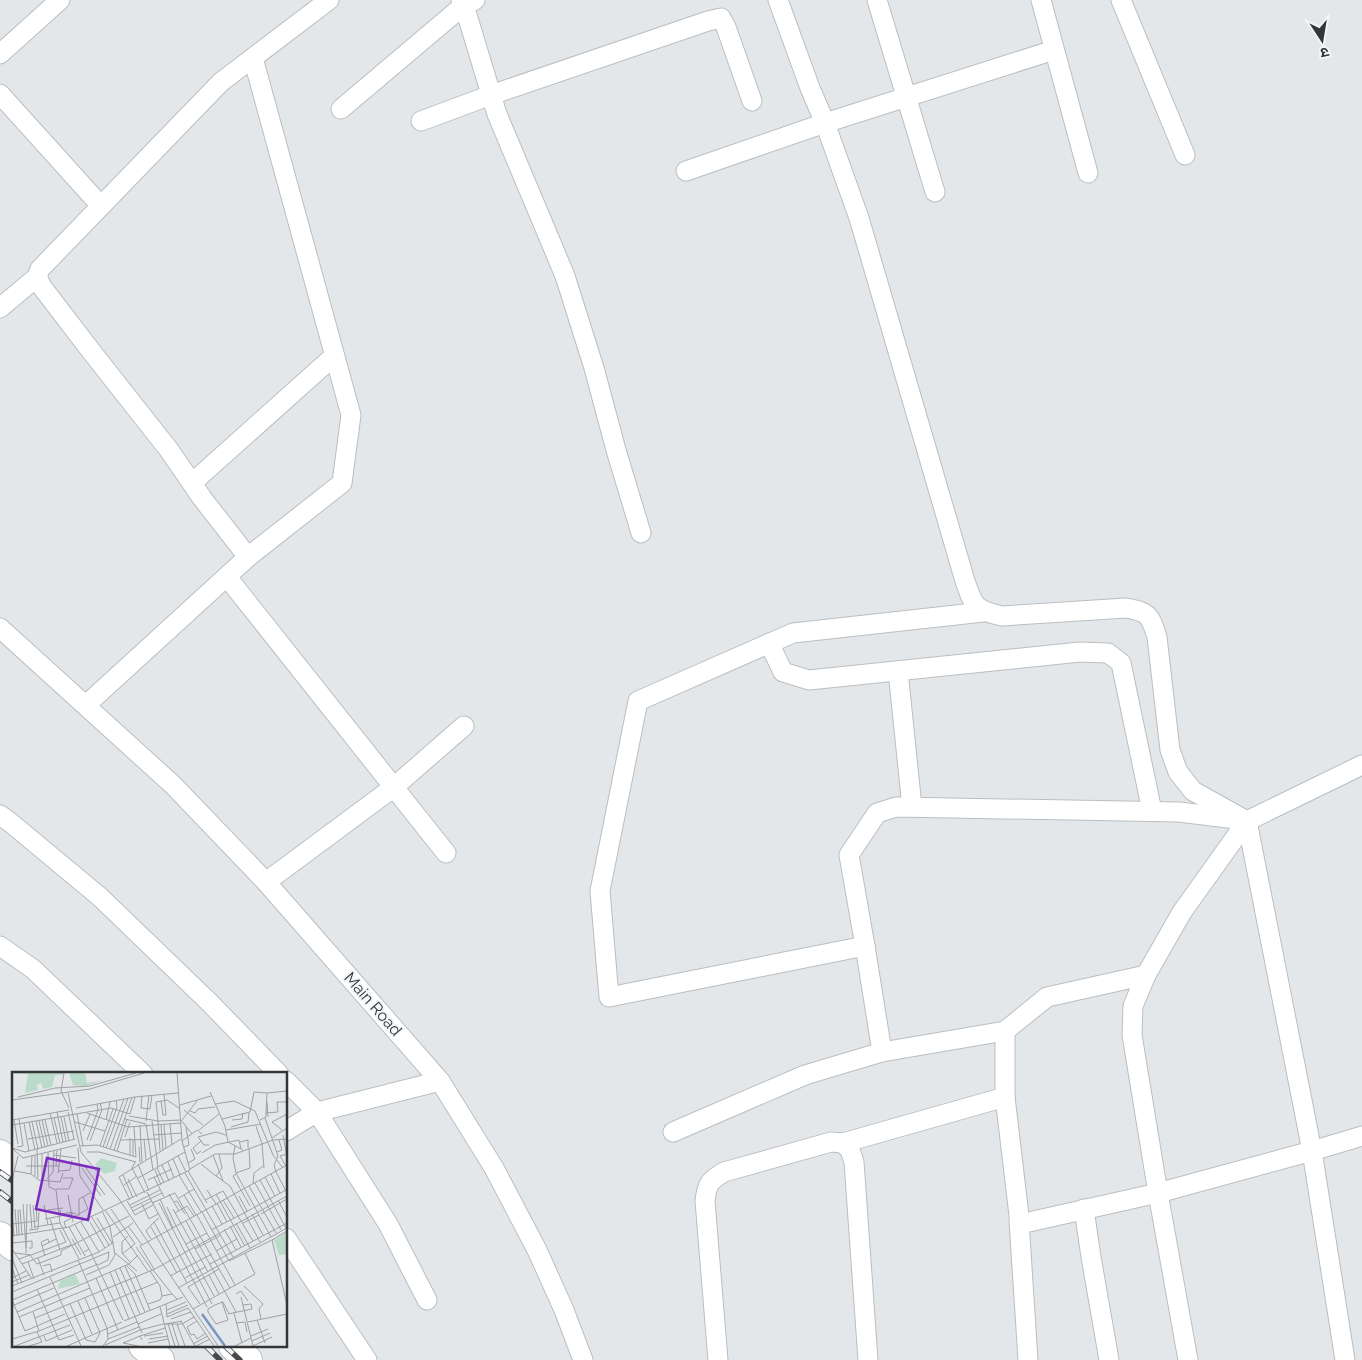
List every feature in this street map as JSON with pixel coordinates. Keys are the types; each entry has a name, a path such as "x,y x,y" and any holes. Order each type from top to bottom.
{"main road":[{"path":"0,1154 12,1163"},
{"path":"0,1236 12,1245"},
{"path":"145,1348 160,1360"},
{"path":"235,1348 248,1360"}],"street":[{"path":"0,54 60,0"},
{"path":"0,308 37,277 40,269 221,82 329,0"},
{"path":"778,0 859,218 965,581 972,601 983,612"},
{"path":"877,0 935,192"},
{"path":"1040,0 1088,173"},
{"path":"1121,0 1185,154"},
{"path":"341,109 467,2 497,114 565,276 594,368 641,534"},
{"path":"421,121 492,95 721,18 726,27 752,101"},
{"path":"686,171 906,96 1054,50"},
{"path":"86,705 248,558 342,483 351,415 253,58"},
{"path":"0,94 101,206"},
{"path":"37,277 42,287 169,450 248,558"},
{"path":"192,483 334,356"},
{"path":"227,577 446,853"},
{"path":"865,946 609,997 600,891 638,701 793,633 983,612 1002,616 1126,608 1142,611 1151,621 1157,637 1170,750 1178,772 1193,791 1247,820"},
{"name":"Main Road","path":"0,628 173,785 266,882 440,1081 494,1168 537,1250 564,1310 582,1360"},
{"path":"769,643 783,672 809,680 1080,652 1108,653 1121,663 1152,811"},
{"path":"898,671 912,807"},
{"path":"266,882 394,787 464,726"},
{"path":"1188,1360 1132,1035 1133,1006 1146,975 1182,912 1247,820 1362,765"},
{"path":"882,1052 849,855 877,813 896,807 1152,811 1179,812 1247,820"},
{"path":"0,815 100,897 210,1003 277,1072"},
{"path":"1247,820 1312,1151 1345,1360"},
{"path":"0,946 33,969 141,1072"},
{"path":"673,1132 805,1075 882,1052 1006,1031 1047,997 1146,975"},
{"path":"1006,1031 1005,1097 1019,1221 1028,1360"},
{"path":"288,1130 317,1112 440,1081"},
{"path":"288,1083 317,1112 388,1224 427,1300"},
{"path":"718,1360 705,1201 706,1190 711,1180 724,1172 822,1144 831,1142 843,1143 1005,1097"},
{"path":"1019,1221 1020,1224 1158,1193 1362,1136"},
{"path":"843,1143 850,1150 854,1162 868,1360"},
{"path":"1084,1210 1109,1360"},
{"path":"288,1241 368,1360"}],"railway":[{"path":"0,1172 12,1181"},
{"path":"0,1192 12,1201"},
{"path":"208,1348 220,1360"},
{"path":"227,1348 240,1360"}]}
